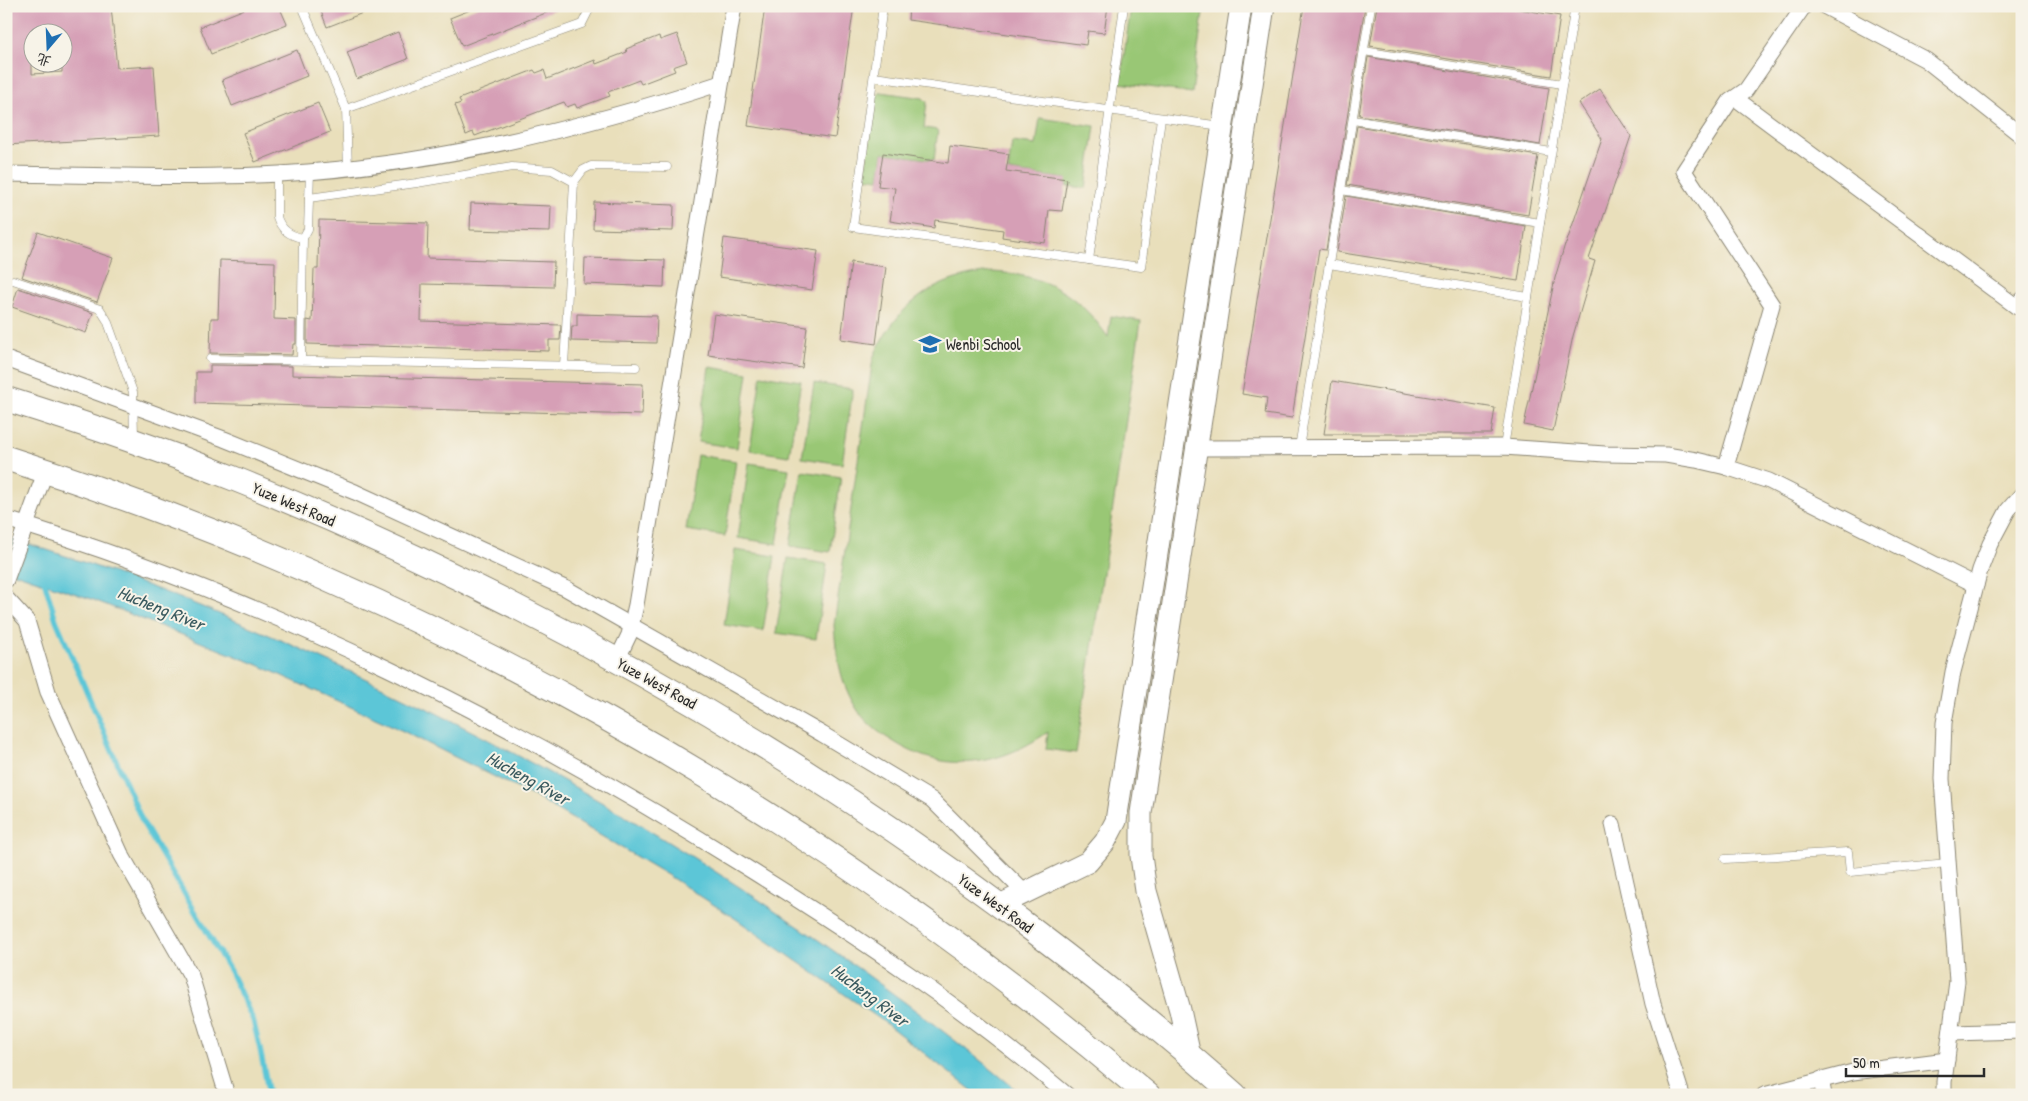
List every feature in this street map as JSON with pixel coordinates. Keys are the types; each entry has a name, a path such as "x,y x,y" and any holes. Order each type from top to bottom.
{"main road":[{"name":"Yuze West Road","path":"6,399 134,441 236,480 384,544 472,585 617,660 727,723 797,766 866,811 1000,905 1075,962 1235,1095"},
{"path":"6,458 141,503 288,562 447,635 616,723 767,813 900,903 1040,1007 1148,1095"}],"street":[{"path":"1000,905 1088,862 1106,842 1119,810 1241,6"},
{"path":"1190,1056 1180,1010 1146,891 1141,848 1141,813 1264,6"},
{"path":"1726,467 1772,305 1684,171 1730,101 1746,90 1804,6"},
{"path":"1824,6 1926,60 2022,136"},
{"path":"617,660 632,625 732,7"},
{"path":"6,174 196,177 348,169 466,151 525,139 647,107 721,83"},
{"path":"1735,98 2016,307 2022,300"},
{"path":"6,359 224,438 364,496 568,588 822,734 932,800 1025,893"},
{"path":"1196,448 1504,447 1605,454 1666,455 1726,467 1762,478 1976,585"},
{"path":"7,578 46,470"},
{"path":"1944,1095 1957,981 1942,779 1944,724 1953,672 1976,585 1990,544 2008,510 2022,494"},
{"path":"6,519 25,527 160,570 285,620 389,667 537,744 689,832 845,931 996,1038 1067,1095"},
{"path":"6,598 27,621 48,692 121,854 191,976 227,1095"},
{"path":"1613,824 1653,1004 1682,1095"},
{"path":"1952,1033 2022,1031"},
{"path":"1764,1095 1821,1079 1900,1065 1947,1060"},
{"path":"1821,1079 1824,1095"}],"lane":[{"path":"302,6 346,109 348,169"},
{"path":"346,109 582,24 591,6"},
{"path":"883,6 853,227 1141,267 1161,118"},
{"path":"1088,260 1124,6"},
{"path":"1299,448 1371,6"},
{"path":"1504,447 1575,6"},
{"path":"1364,51 1562,84"},
{"path":"874,78 1223,127"},
{"path":"1353,120 1551,152"},
{"path":"564,366 574,182 583,170 591,166 667,167"},
{"path":"309,198 512,167 552,170 574,182"},
{"path":"301,360 304,238 308,230 310,172"},
{"path":"277,174 277,217 279,224 289,234 304,238"},
{"path":"1341,190 1540,223"},
{"path":"1329,264 1528,297"},
{"path":"6,282 13,280 100,309 107,320 133,392 134,441"},
{"path":"210,359 636,367"},
{"path":"1725,859 1848,852 1850,872 1948,863"}],"green space":[{"path":"1131,6 1204,6 1192,93 1120,83"},
{"path":"881,92 923,98 927,102 924,128 938,130 934,160 883,153 879,179 864,177 876,97"},
{"path":"1040,118 1095,126 1086,188 1066,186 1066,179 1008,171 1012,142 1036,145"},
{"path":"993,272 1029,277 1059,289 1085,309 1108,337 1111,316 1141,321 1076,753 1046,749 1048,732 1010,753 971,762 951,762 911,751 881,733 862,716 850,697 842,677 834,625 873,358 894,322 906,308 920,297 935,287 953,280"},
{"path":"709,367 748,373 737,448 698,442"},
{"path":"761,375 801,381 789,456 750,450"},
{"path":"814,383 853,389 842,464 802,458"},
{"path":"697,455 736,461 725,536 686,530"},
{"path":"749,463 789,469 777,544 738,538"},
{"path":"802,471 841,477 830,552 790,546"},
{"path":"735,550 775,556 763,631 724,625"},
{"path":"788,558 827,564 816,639 776,633"}],"water":[{"name":"Hucheng River","path":"6,537 131,579 253,628 426,708 516,755 605,804 778,912 943,1031 1023,1095 978,1095 880,1019 736,919 669,876 537,798 395,727 256,664 94,600 6,570"}],"building":[{"path":"6,6 111,6 117,68 154,66 159,136 6,145"},
{"path":"252,6 279,6 287,24 211,54 200,27"},
{"path":"319,6 378,6 378,7 327,27"},
{"path":"480,6 561,7 462,46 450,18"},
{"path":"765,6 854,6 835,138 748,126"},
{"path":"909,6 1108,6 1104,33 1088,31 1086,45 908,20"},
{"path":"1304,6 1365,6 1326,250 1319,249 1292,418 1265,414 1267,398 1242,394"},
{"path":"1377,6 1501,6 1560,16 1551,76 1370,46"},
{"path":"398,32 408,59 357,79 347,52"},
{"path":"677,34 687,62 673,67 675,71 641,84 639,80 608,92 610,96 577,108 575,104 567,107 564,102 475,136 473,132 466,135 455,105 461,103 459,99 534,70 536,73 544,70 547,79 595,60 596,64 627,52 626,49 659,36 660,40"},
{"path":"297,50 307,76 232,106 222,80"},
{"path":"1368,57 1549,88 1540,145 1359,115"},
{"path":"1600,89 1631,136 1589,259 1595,261 1573,336 1553,431 1524,425 1555,278 1602,139 1579,103"},
{"path":"318,103 330,132 255,162 243,133"},
{"path":"1357,126 1538,156 1528,215 1347,185"},
{"path":"950,146 1009,154 1006,171 1067,179 1062,211 1049,210 1045,243 1002,237 1003,230 935,220 934,228 890,221 895,188 878,186 883,153 948,163"},
{"path":"1346,196 1526,226 1518,281 1337,252"},
{"path":"594,202 674,205 673,231 593,229"},
{"path":"471,203 551,206 550,232 470,230"},
{"path":"319,220 428,223 427,258 554,262 553,287 422,284 421,321 561,325 560,340 549,340 549,351 307,344 307,320 312,321 314,269 318,269"},
{"path":"38,232 113,258 97,302 22,277"},
{"path":"724,238 818,251 812,290 719,277"},
{"path":"585,258 665,260 664,287 584,284"},
{"path":"220,260 275,262 274,319 296,320 296,344 293,344 292,355 210,353 211,318 218,318"},
{"path":"851,262 886,267 876,344 841,339"},
{"path":"18,288 93,313 86,333 12,307"},
{"path":"577,314 657,316 656,343 571,341 572,326 577,326"},
{"path":"714,314 807,327 802,368 708,355"},
{"path":"210,365 292,366 292,375 643,384 642,415 196,403 196,372 210,372"},
{"path":"1332,381 1495,408 1491,434 1324,434"}],"waterway":[{"path":"43,577 56,620 143,823 230,971 253,1020 269,1095"}],"place":[{"name":"Wenbi School","path":"930,344"}]}
